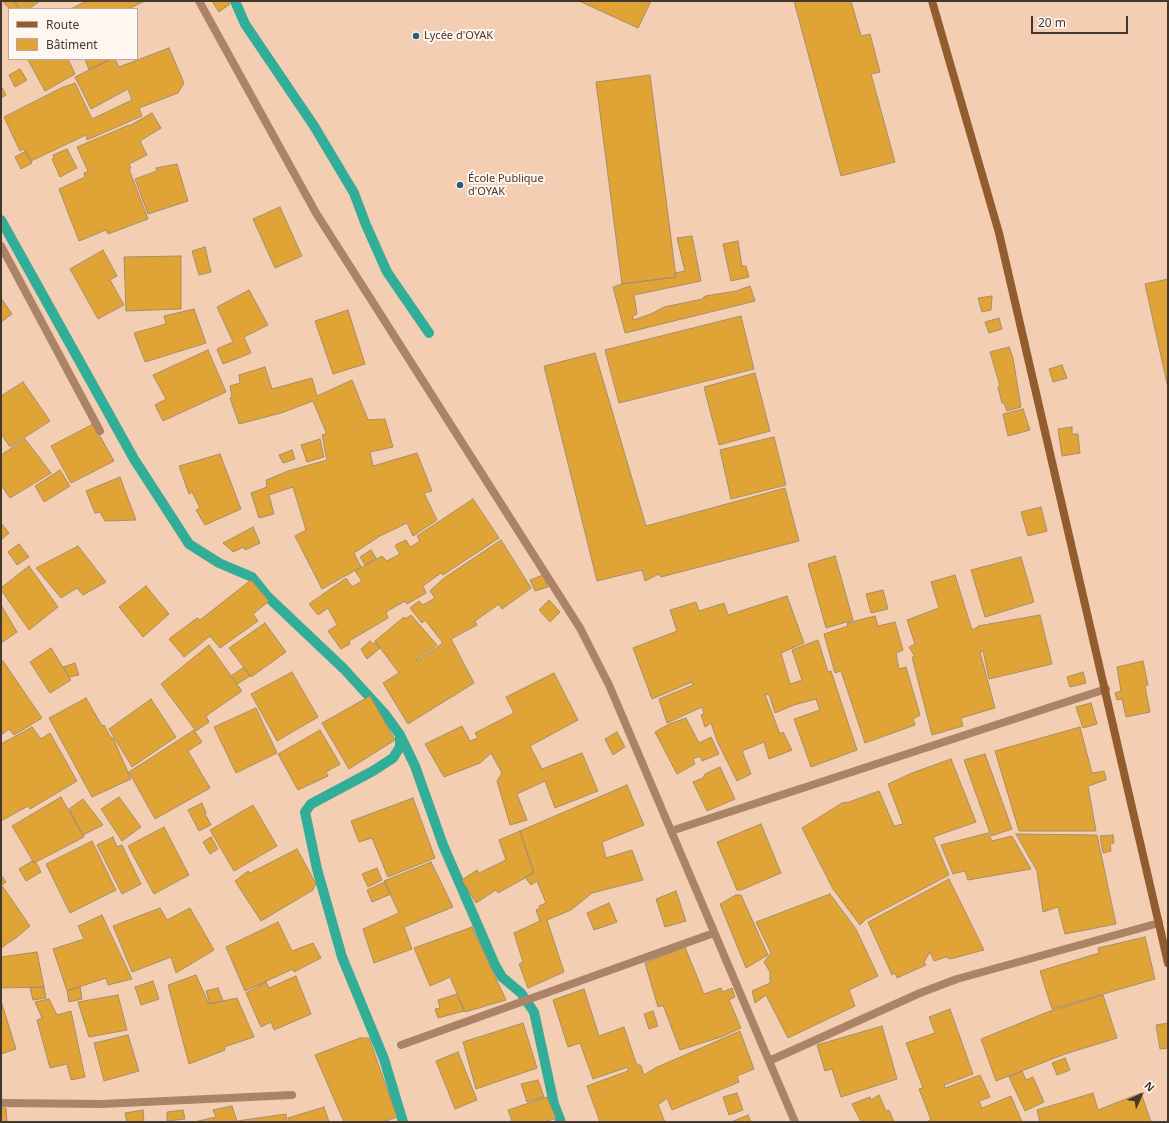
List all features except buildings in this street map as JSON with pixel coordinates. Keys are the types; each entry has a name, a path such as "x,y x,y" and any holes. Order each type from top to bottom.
{"main road":[{"path":"932,1 999,232 1106,689 1168,963"}],"street":[{"path":"199,1 316,213 580,628 609,685 795,1122"},
{"path":"1,246 100,431"},
{"path":"671,831 1106,689"},
{"path":"769,1060 920,993 957,979 1159,923"},
{"path":"401,1045 714,933"},
{"path":"1,1103 102,1104 292,1095"}],"waterway":[{"path":"235,1 245,24 314,126 354,193 366,225 387,272 429,333"},
{"path":"1,220 134,459 189,544 219,563 252,577 268,597 344,669 385,714 400,735 415,766 443,845 495,965 502,977 521,993 534,1012 554,1104 561,1122"},
{"path":"400,737 400,747 393,758 373,771 311,804 305,812 317,869 342,957 384,1059 403,1122"}],"place":[{"name":"Lycée d'OYAK","path":"416,36"},
{"name":"École Publique d'OYAK","path":"460,185"}]}
